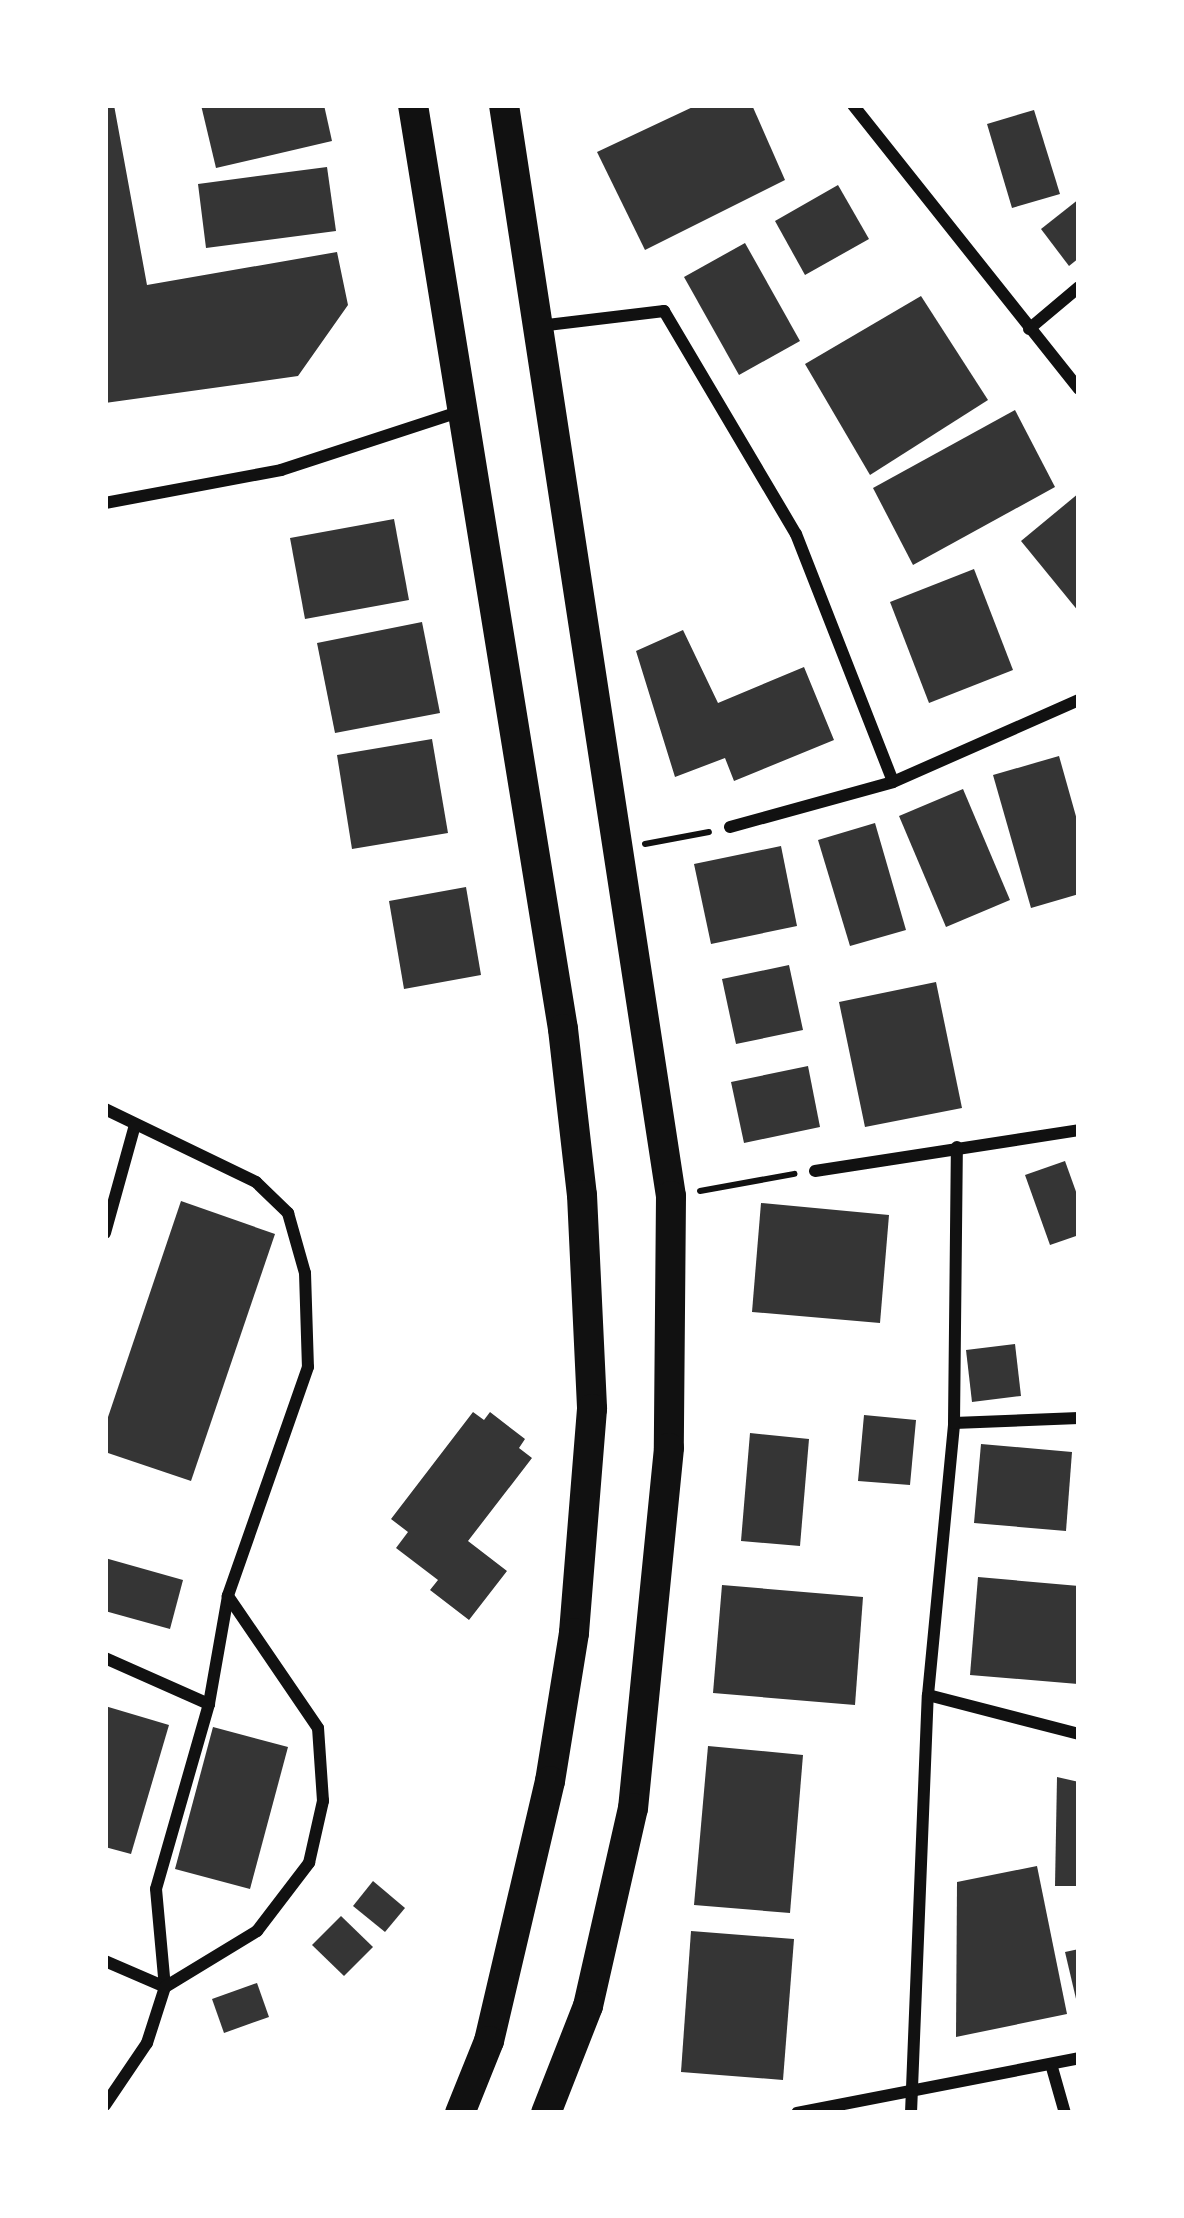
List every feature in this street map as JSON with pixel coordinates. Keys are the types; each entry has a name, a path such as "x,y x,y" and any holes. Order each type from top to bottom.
{"highway":[{"path":"413,105 563,1029 582,1195 592,1409 574,1633 550,1781 489,2041 460,2113"},
{"path":"504,105 671,1196 669,1448 633,1808 588,2006 546,2113"}],"street":[{"path":"853,105 1079,389"},
{"path":"1029,329 1079,287"},
{"path":"539,326 664,311 796,534 893,782"},
{"path":"105,503 281,470 464,410"},
{"path":"730,827 893,782 1079,700"},
{"path":"105,1109 256,1182 288,1213 305,1273 308,1367 227,1595 209,1704 156,1889 164,1988 147,2043 105,2105"},
{"path":"105,1233 135,1125"},
{"path":"815,1171 1079,1130"},
{"path":"911,2113 928,1695 954,1423 957,1147"},
{"path":"954,1423 1079,1418"},
{"path":"164,1988 257,1931 309,1863 323,1801 318,1729 227,1595"},
{"path":"105,1658 209,1704"},
{"path":"928,1695 1079,1734"},
{"path":"105,1961 164,1988"},
{"path":"797,2113 1079,2057"},
{"path":"1051,2064 1065,2113"}],"path":[{"path":"617,850 730,827"},
{"path":"671,1196 815,1171"}],"building":[{"path":"105,105 114,105 147,285 337,252 348,305 298,376 105,403"},
{"path":"201,105 324,105 332,141 216,168"},
{"path":"697,105 752,105 785,180 645,250 597,152"},
{"path":"1034,110 1060,194 1012,208 987,124"},
{"path":"327,167 336,231 206,248 198,184"},
{"path":"838,185 869,239 805,275 775,221"},
{"path":"1079,199 1079,258 1069,266 1041,229"},
{"path":"745,243 800,341 739,375 684,277"},
{"path":"921,296 988,400 870,475 805,364"},
{"path":"1015,410 1055,487 913,565 873,488"},
{"path":"1079,493 1079,612 1021,541"},
{"path":"394,519 409,600 305,619 290,538"},
{"path":"974,569 1013,670 929,703 890,602"},
{"path":"422,622 440,713 335,733 317,643"},
{"path":"683,630 718,703 804,667 834,740 734,781 725,758 675,777 636,651"},
{"path":"432,739 448,833 352,849 337,755"},
{"path":"1059,756 1079,827 1079,894 1031,908 993,775"},
{"path":"963,789 1010,900 946,927 899,816"},
{"path":"875,823 906,930 850,946 818,840"},
{"path":"781,846 797,926 711,944 694,864"},
{"path":"466,887 481,975 404,989 389,901"},
{"path":"789,965 803,1030 736,1044 722,979"},
{"path":"936,982 962,1108 865,1127 839,1002"},
{"path":"808,1066 820,1127 744,1143 731,1082"},
{"path":"1065,1161 1079,1200 1079,1235 1050,1245 1025,1175"},
{"path":"181,1201 275,1234 191,1481 105,1452 105,1426"},
{"path":"761,1203 889,1215 880,1323 752,1312"},
{"path":"1015,1344 1021,1396 972,1402 966,1350"},
{"path":"473,1412 484,1420 490,1412 525,1439 519,1448 532,1458 468,1541 507,1571 469,1620 430,1590 438,1580 396,1548 408,1532 391,1519"},
{"path":"864,1415 916,1420 910,1485 858,1481"},
{"path":"750,1433 809,1439 800,1546 741,1541"},
{"path":"981,1444 1072,1452 1066,1531 974,1523"},
{"path":"105,1558 183,1580 170,1629 105,1611"},
{"path":"978,1577 1079,1586 1078,1684 970,1675"},
{"path":"722,1585 863,1597 855,1705 713,1693"},
{"path":"105,1706 169,1725 131,1854 105,1847"},
{"path":"213,1727 288,1747 250,1889 175,1869"},
{"path":"708,1746 803,1755 790,1913 694,1905"},
{"path":"1057,1777 1079,1782 1079,1886 1055,1886"},
{"path":"1037,1866 1067,2014 956,2037 957,1882"},
{"path":"373,1881 405,1908 385,1932 353,1906"},
{"path":"341,1916 373,1947 344,1976 312,1945"},
{"path":"691,1931 794,1939 783,2080 681,2072"},
{"path":"1079,1949 1079,2003 1077,2003 1065,1952"},
{"path":"257,1983 269,2017 224,2033 212,1999"}]}
